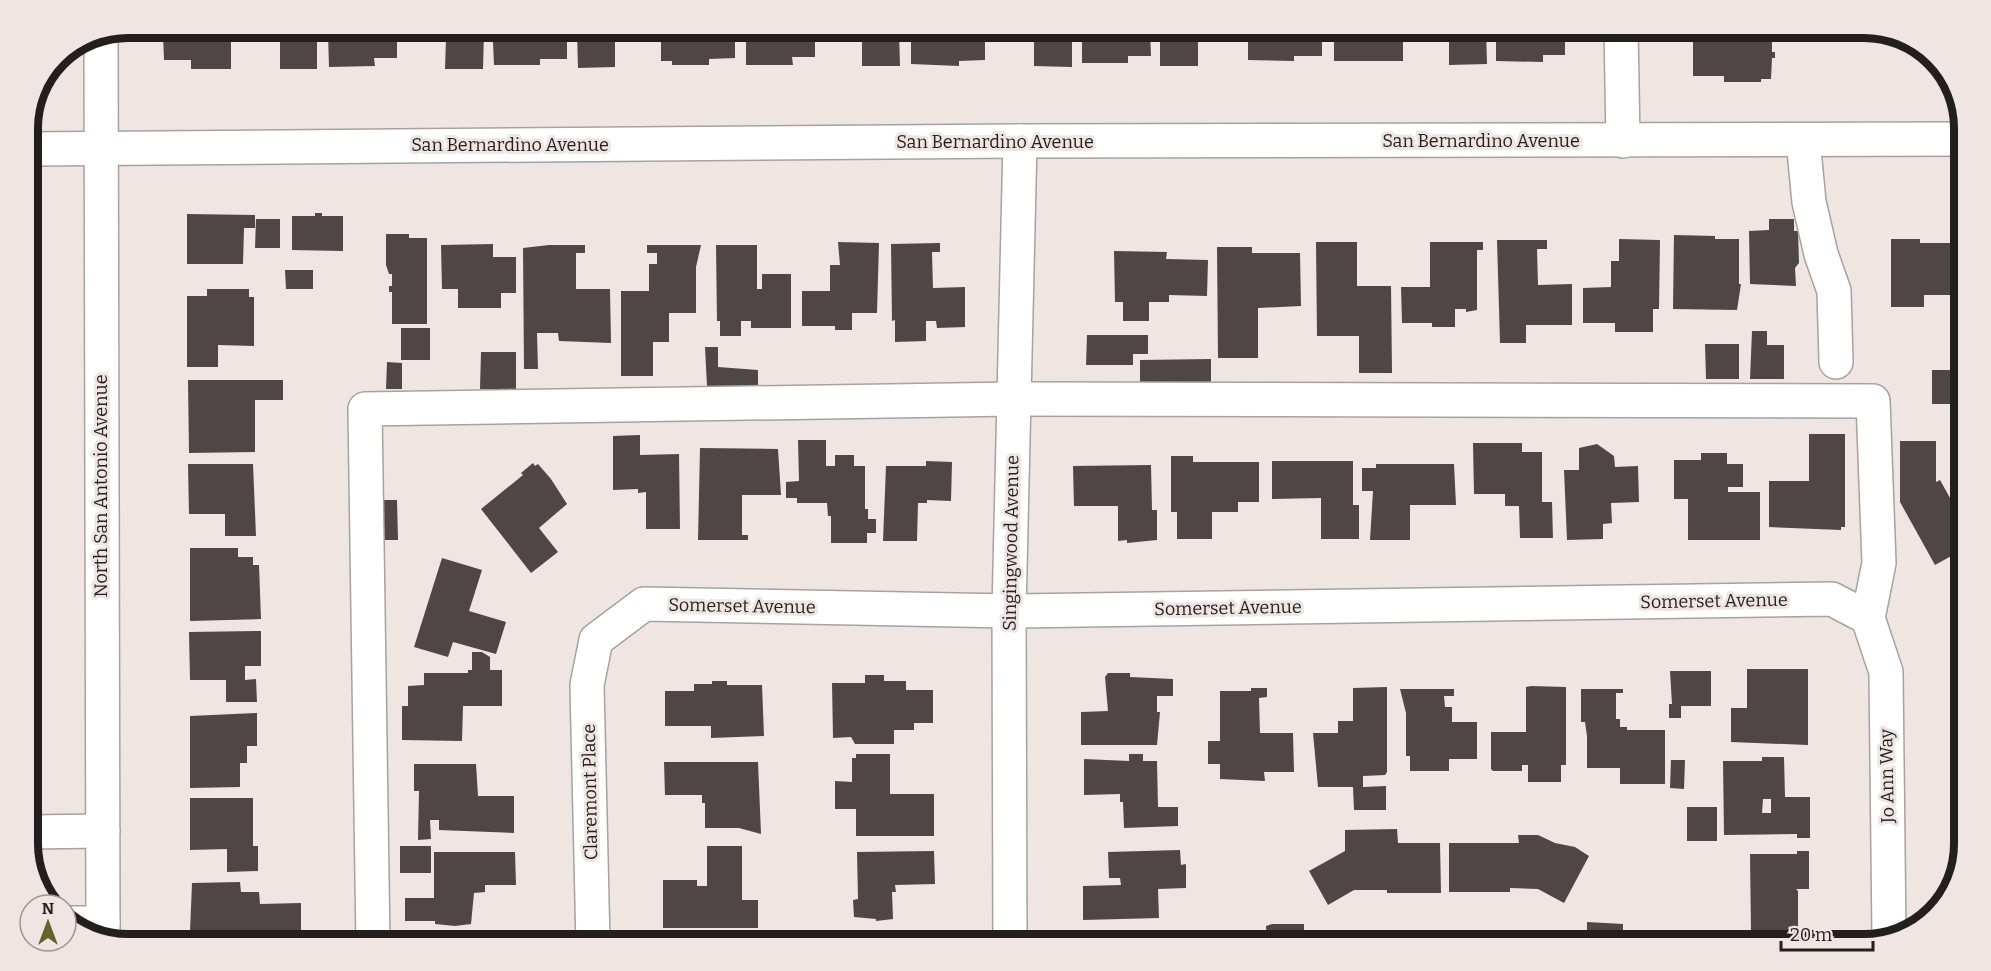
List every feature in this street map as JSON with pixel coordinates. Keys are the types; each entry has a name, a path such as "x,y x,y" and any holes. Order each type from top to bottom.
{"street":[{"path":"1621,38 1623,141"},
{"name":"North San Antonio Avenue","path":"101,42 99,148 103,930"},
{"name":"San Bernardino Avenue","path":"38,149 1020,141 1953,139"},
{"path":"1803,140 1809,202 1821,254 1834,291 1836,362"},
{"name":"Singingwood Avenue","path":"1010,934 1009,611 1020,141"},
{"path":"373,934 365,409 1014,399 1873,401 1879,563 1868,618"},
{"name":"Somerset Avenue","path":"596,640 644,604 1009,611 1832,599 1868,618"},
{"name":"Jo Ann Way","path":"1868,618 1886,672 1889,929"},
{"name":"Claremont Place","path":"593,934 587,685 596,640"},
{"path":"38,832 103,831"}],"building":[{"path":"163,38 231,38 231,69 191,69 191,60 164,60"},
{"path":"317,38 317,69 280,69 280,39 264,39"},
{"path":"328,38 397,38 397,58 374,58 375,66 329,67"},
{"path":"484,38 483,69 445,69 446,39 409,39"},
{"path":"492,38 567,38 567,59 540,59 540,65 494,65 493,42 491,42"},
{"path":"577,38 615,38 615,67 578,68"},
{"path":"659,38 735,38 735,58 709,59 709,65 672,65 672,61 661,61 661,42 658,42"},
{"path":"746,38 815,38 815,57 792,57 793,65 746,65"},
{"path":"862,38 899,38 900,66 862,66"},
{"path":"911,38 985,38 985,60 959,61 959,66 911,64"},
{"path":"1034,38 1072,38 1072,67 1034,66"},
{"path":"1082,38 1150,38 1151,56 1128,56 1128,63 1082,63"},
{"path":"1160,38 1198,38 1198,66 1160,66"},
{"path":"1245,38 1322,38 1322,56 1294,56 1294,61 1248,60 1248,40 1245,40"},
{"path":"1334,38 1403,38 1403,61 1334,61"},
{"path":"1449,38 1486,38 1487,64 1449,65"},
{"path":"1496,38 1565,38 1565,55 1543,55 1543,62 1496,61"},
{"path":"1693,38 1772,38 1772,52 1775,52 1775,58 1772,58 1771,79 1761,79 1761,82 1724,82 1724,76 1693,76"},
{"path":"315,213 322,213 322,216 343,216 343,251 292,250 292,216 315,216"},
{"path":"187,214 255,215 255,228 244,228 243,264 187,264"},
{"path":"256,219 280,219 280,248 255,248"},
{"path":"1769,219 1794,219 1794,231 1798,231 1799,263 1795,268 1796,286 1750,284 1749,231 1769,230"},
{"path":"386,234 409,234 409,238 427,238 427,324 392,324 392,292 389,292 389,286 392,286 392,274 389,274 386,265"},
{"path":"1674,235 1739,239 1739,284 1741,284 1737,310 1673,309"},
{"path":"1619,239 1660,240 1659,309 1653,309 1653,332 1615,332 1615,323 1583,323 1583,288 1611,287 1611,261 1619,261"},
{"path":"1891,239 1920,239 1920,243 1953,243 1953,295 1924,295 1924,307 1891,307"},
{"path":"1497,240 1547,240 1547,249 1537,249 1538,285 1572,284 1572,325 1526,325 1526,343 1500,343"},
{"path":"838,242 879,243 877,313 852,313 852,330 835,330 835,326 802,326 802,291 830,291 830,265 840,265"},
{"path":"1316,242 1357,242 1357,286 1391,286 1392,373 1359,373 1359,336 1317,336"},
{"path":"1430,242 1483,242 1483,250 1477,250 1477,310 1466,312 1466,309 1455,309 1455,327 1432,327 1432,323 1402,323 1401,287 1430,287"},
{"path":"940,243 940,252 932,252 933,288 965,287 965,327 937,328 936,321 926,321 926,341 895,342 895,320 892,321 891,244"},
{"path":"493,244 493,257 516,257 516,293 501,293 501,308 458,308 458,289 442,289 441,245"},
{"path":"585,245 585,253 576,253 576,289 610,289 611,343 559,341 558,333 537,333 538,369 524,369 523,248"},
{"path":"647,245 701,245 696,267 696,313 669,313 669,342 653,342 653,376 621,376 621,291 649,291 649,264 657,264 657,253 647,253"},
{"path":"716,245 757,245 757,289 762,289 762,274 791,274 791,328 751,328 751,321 741,321 741,336 720,336 720,321 717,321"},
{"path":"1217,247 1252,247 1252,253 1300,253 1301,306 1258,308 1258,358 1218,358"},
{"path":"1114,251 1167,252 1166,259 1208,260 1207,296 1169,295 1169,302 1149,302 1149,321 1123,321 1123,302 1115,302"},
{"path":"285,270 313,270 313,289 286,289"},
{"path":"207,289 249,289 249,297 254,297 254,346 218,345 218,367 187,367 187,296 207,296"},
{"path":"401,328 430,328 430,360 401,360"},
{"path":"1752,331 1767,331 1767,345 1784,345 1784,379 1750,379"},
{"path":"1087,335 1148,335 1148,354 1133,354 1133,365 1086,365"},
{"path":"1705,344 1739,344 1739,379 1706,379"},
{"path":"705,347 718,347 718,367 758,370 758,387 707,386"},
{"path":"481,352 516,352 516,389 480,389"},
{"path":"1211,359 1211,395 1140,396 1140,360"},
{"path":"387,362 402,363 402,389 386,389"},
{"path":"1932,370 1953,370 1953,404 1932,404"},
{"path":"188,380 283,380 283,400 255,400 255,452 189,453"},
{"path":"1809,434 1845,434 1845,527 1841,527 1841,530 1769,527 1769,481 1809,481"},
{"path":"640,435 640,455 679,454 680,529 646,529 646,492 638,493 638,489 613,490 613,436"},
{"path":"798,440 826,440 826,466 835,466 835,455 854,455 854,466 865,466 865,509 868,509 868,519 876,519 876,533 867,533 867,543 831,543 831,516 828,516 827,503 797,503 797,498 786,498 786,482 799,481"},
{"path":"1900,441 1936,441 1936,482 1940,480 1954,504 1954,555 1935,565 1900,502"},
{"path":"1473,443 1522,443 1522,452 1542,452 1542,502 1552,502 1553,538 1520,538 1519,506 1505,506 1505,494 1474,494"},
{"path":"1597,444 1614,456 1615,467 1638,466 1639,502 1611,503 1612,523 1603,524 1603,539 1567,540 1564,470 1579,470 1579,448"},
{"path":"700,448 778,449 781,495 742,495 742,535 748,535 748,540 698,540"},
{"path":"1701,453 1727,453 1727,464 1743,464 1743,487 1728,487 1728,492 1760,492 1760,540 1688,540 1688,499 1674,499 1674,460 1701,460"},
{"path":"1171,456 1193,456 1193,462 1259,462 1259,502 1238,502 1238,512 1212,512 1212,539 1177,539 1177,512 1171,512"},
{"path":"926,461 952,462 951,501 927,500 927,503 918,503 917,541 883,541 886,466 926,466"},
{"path":"1272,461 1353,461 1353,505 1359,505 1359,539 1321,539 1321,498 1272,499"},
{"path":"533,463 535,466 538,464 551,479 567,504 539,528 558,552 531,573 481,509 523,475 521,473"},
{"path":"188,464 253,464 256,536 225,536 225,514 189,514"},
{"path":"1376,464 1454,464 1456,505 1410,505 1410,540 1370,540 1373,491 1362,491 1362,468 1376,468"},
{"path":"1151,465 1152,510 1157,510 1157,540 1127,543 1127,540 1118,541 1118,506 1074,506 1073,466"},
{"path":"379,500 397,500 398,540 380,540"},
{"path":"190,548 238,548 238,557 253,557 253,565 259,565 261,619 190,621"},
{"path":"442,558 482,570 469,611 506,622 496,654 453,642 448,657 414,647"},
{"path":"261,631 261,666 245,666 245,680 256,679 257,702 226,702 226,680 190,680 189,632"},
{"path":"472,652 482,652 490,657 490,670 502,670 502,706 463,706 462,741 402,740 402,706 408,706 408,686 424,685 424,673 468,673 468,670 472,670"},
{"path":"1747,669 1808,669 1808,745 1731,742 1731,708 1747,708"},
{"path":"1670,671 1711,671 1711,706 1681,706 1681,718 1669,718 1669,704 1672,704"},
{"path":"1108,673 1130,673 1130,677 1173,679 1173,696 1157,696 1157,712 1160,712 1157,745 1081,745 1081,712 1108,711 1105,677"},
{"path":"865,675 884,675 884,681 906,681 906,690 933,690 933,723 914,723 914,730 894,730 894,744 855,744 851,737 833,738 832,683 865,683"},
{"path":"712,681 727,681 727,685 762,685 764,736 711,738 711,726 665,726 665,691 694,691 694,684 712,684"},
{"path":"1387,687 1387,772 1385,775 1363,776 1363,787 1386,786 1386,810 1354,810 1353,787 1318,787 1313,733 1338,733 1338,721 1353,721 1353,688"},
{"path":"1526,687 1566,687 1566,765 1561,765 1561,782 1528,782 1528,765 1522,765 1522,771 1493,771 1491,769 1491,732 1526,732"},
{"path":"1251,688 1267,688 1267,697 1259,698 1260,733 1293,733 1294,772 1264,772 1265,781 1220,779 1220,764 1208,764 1208,741 1220,741 1220,691 1251,691"},
{"path":"1400,689 1454,689 1454,696 1444,696 1445,707 1452,707 1452,722 1477,722 1477,759 1449,759 1449,771 1410,771 1410,756 1406,756 1406,713"},
{"path":"1581,689 1623,689 1623,693 1616,693 1616,719 1620,719 1620,727 1627,727 1627,730 1665,730 1665,784 1620,784 1620,768 1587,768 1587,736 1585,722 1581,722"},
{"path":"257,713 257,746 247,746 247,763 240,763 240,787 190,788 190,716"},
{"path":"856,754 890,754 890,794 934,794 934,836 856,836 856,809 835,809 835,781 852,782 852,758 856,758"},
{"path":"1129,754 1143,754 1143,761 1157,761 1158,807 1178,807 1178,826 1124,828 1123,802 1120,802 1120,794 1084,795 1084,759 1129,761"},
{"path":"1762,757 1784,757 1785,797 1810,797 1810,838 1797,838 1797,834 1724,835 1723,761 1762,761","holes":["1763,799 1771,799 1771,813 1762,813"]},
{"path":"1671,760 1685,760 1684,789 1670,788"},
{"path":"664,762 758,762 761,834 739,828 705,828 705,803 702,803 702,795 665,795"},
{"path":"414,764 476,764 478,796 514,796 514,833 439,830 439,820 430,820 431,839 418,840 419,791 414,791"},
{"path":"190,798 253,798 253,846 258,846 258,871 227,872 227,849 190,850"},
{"path":"1687,807 1717,807 1717,841 1687,841"},
{"path":"1397,829 1398,843 1440,843 1441,893 1387,893 1387,890 1354,890 1328,905 1309,871 1345,851 1345,830"},
{"path":"1518,835 1538,835 1555,843 1575,847 1589,856 1564,903 1538,889 1510,888 1510,892 1449,892 1449,843 1519,843"},
{"path":"400,846 431,846 431,873 400,873"},
{"path":"707,846 742,846 742,900 758,900 758,928 663,928 663,880 697,880 697,886 707,886"},
{"path":"1180,850 1181,865 1186,864 1186,888 1158,889 1159,918 1083,920 1083,886 1121,885 1120,878 1109,878 1108,852"},
{"path":"934,851 935,884 895,885 896,892 892,892 893,919 876,921 876,919 854,917 853,900 858,899 857,852"},
{"path":"1797,851 1809,851 1809,889 1796,889 1798,891 1798,934 1751,932 1750,854 1797,854"},
{"path":"434,852 515,852 516,885 485,885 485,892 474,893 471,924 455,926 435,924 435,921 405,921 405,898 434,898"},
{"path":"240,882 241,892 259,892 260,904 301,903 301,932 258,931 258,934 225,934 225,931 190,932 192,883"},
{"path":"1587,922 1623,924 1623,934 1587,934"},
{"path":"1304,924 1304,934 1266,934 1266,926"}]}
